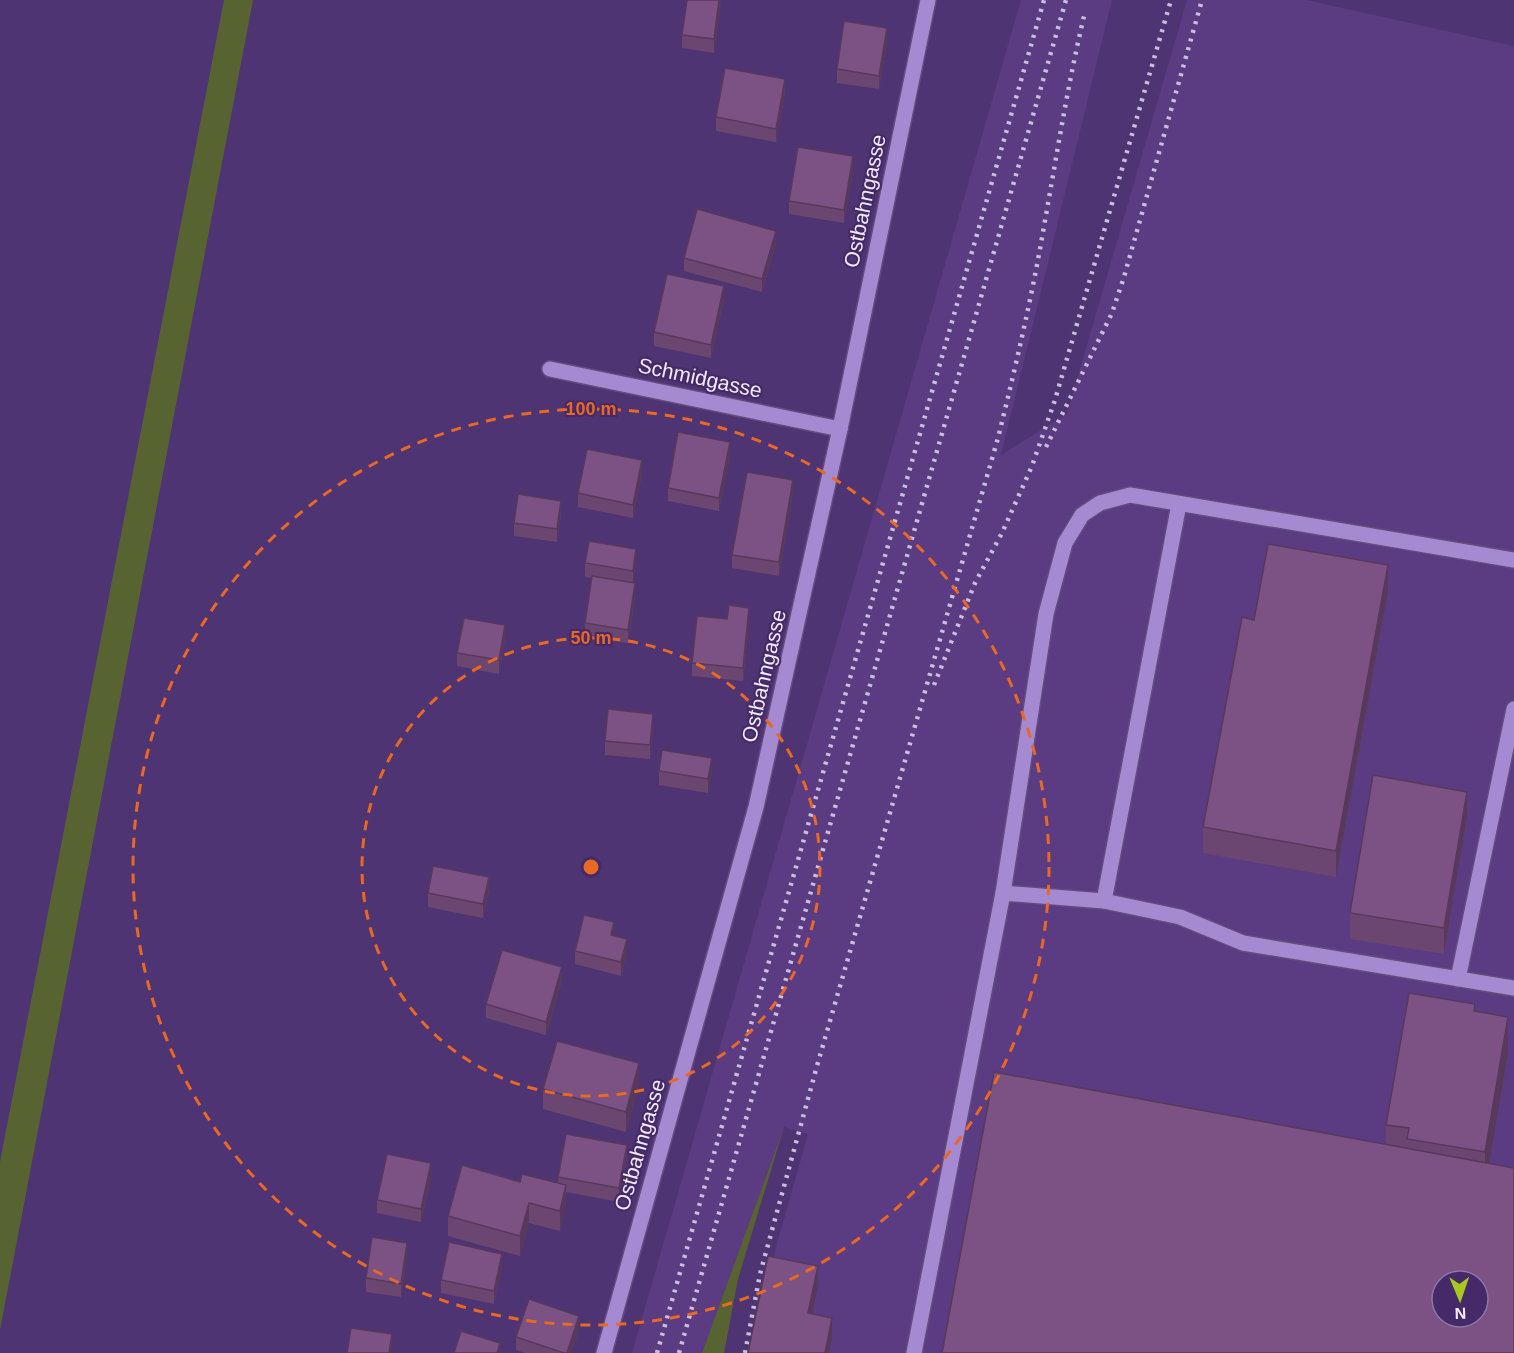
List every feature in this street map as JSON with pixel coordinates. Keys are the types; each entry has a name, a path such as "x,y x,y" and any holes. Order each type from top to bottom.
{"street":[{"name":"Ostbahngasse","path":"604,1353 756,807 840,429 928,0"},
{"name":"Schmidgasse","path":"550,369 840,429"},
{"path":"914,1353 1003,893 1046,614 1065,543 1082,515 1100,503 1130,495 1514,560"},
{"path":"1104,901 1179,504"},
{"path":"1458,979 1514,709"},
{"path":"1003,893 1104,901 1180,917 1243,943 1514,988"}],"shaded area":[{"path":"1021,0 1112,0 1001,455 1067,414 1187,0 1306,0 1514,46 1514,1353 752,1353 768,1276 808,1134 784,1127 702,1353 632,1353"}],"green space":[{"path":"224,0 253,0 0,1330 0,1162"},
{"path":"784,1127 738,1279 724,1353 702,1353"}],"building":[{"path":"687,0 719,0 714,39 682,35"},
{"path":"844,21 887,28 879,76 837,69"},
{"path":"725,68 785,79 776,129 716,117"},
{"path":"798,147 853,156 844,210 789,201"},
{"path":"697,209 776,231 762,279 684,258"},
{"path":"667,274 724,286 711,345 654,332"},
{"path":"678,432 730,442 719,498 668,488"},
{"path":"587,449 642,460 633,505 578,493"},
{"path":"747,472 793,480 779,562 732,555"},
{"path":"518,494 561,501 557,529 514,523"},
{"path":"589,541 636,549 633,571 585,563"},
{"path":"1268,544 1388,565 1336,851 1203,827 1242,617 1254,620"},
{"path":"592,576 635,583 628,630 585,623"},
{"path":"729,605 749,608 743,668 692,663 697,616 727,619"},
{"path":"464,618 505,625 499,660 457,653"},
{"path":"608,709 653,714 650,745 605,741"},
{"path":"662,750 712,758 708,779 659,771"},
{"path":"1373,775 1467,792 1444,928 1350,913"},
{"path":"433,866 489,877 483,904 428,893"},
{"path":"584,915 614,922 611,935 627,939 621,962 575,951"},
{"path":"502,950 562,967 546,1022 486,1004"},
{"path":"1409,993 1475,1004 1474,1011 1508,1017 1485,1152 1407,1139 1409,1128 1386,1125"},
{"path":"557,1041 639,1063 626,1112 543,1089"},
{"path":"994,1072 1514,1168 1514,1353 942,1353"},
{"path":"566,1134 627,1145 619,1188 558,1177"},
{"path":"387,1154 431,1163 421,1209 377,1200"},
{"path":"462,1165 520,1182 522,1174 566,1185 560,1211 529,1203 520,1236 448,1216"},
{"path":"372,1237 407,1243 401,1284 366,1278"},
{"path":"449,1242 502,1254 494,1291 441,1280"},
{"path":"768,1256 818,1266 808,1313 832,1318 825,1353 748,1353"},
{"path":"529,1299 579,1316 567,1353 516,1337"},
{"path":"351,1328 392,1334 389,1353 347,1353"},
{"path":"461,1331 500,1343 497,1353 454,1353"}],"railway":[{"path":"657,1353 1044,0"},
{"path":"679,1353 1066,0"},
{"path":"934,685 975,583 1002,533 1032,466 1055,400 1171,0"},
{"path":"1046,447 1112,313 1202,0"},
{"path":"745,1353 760,1274 817,1066 998,438 1033,284 1084,16"}]}
